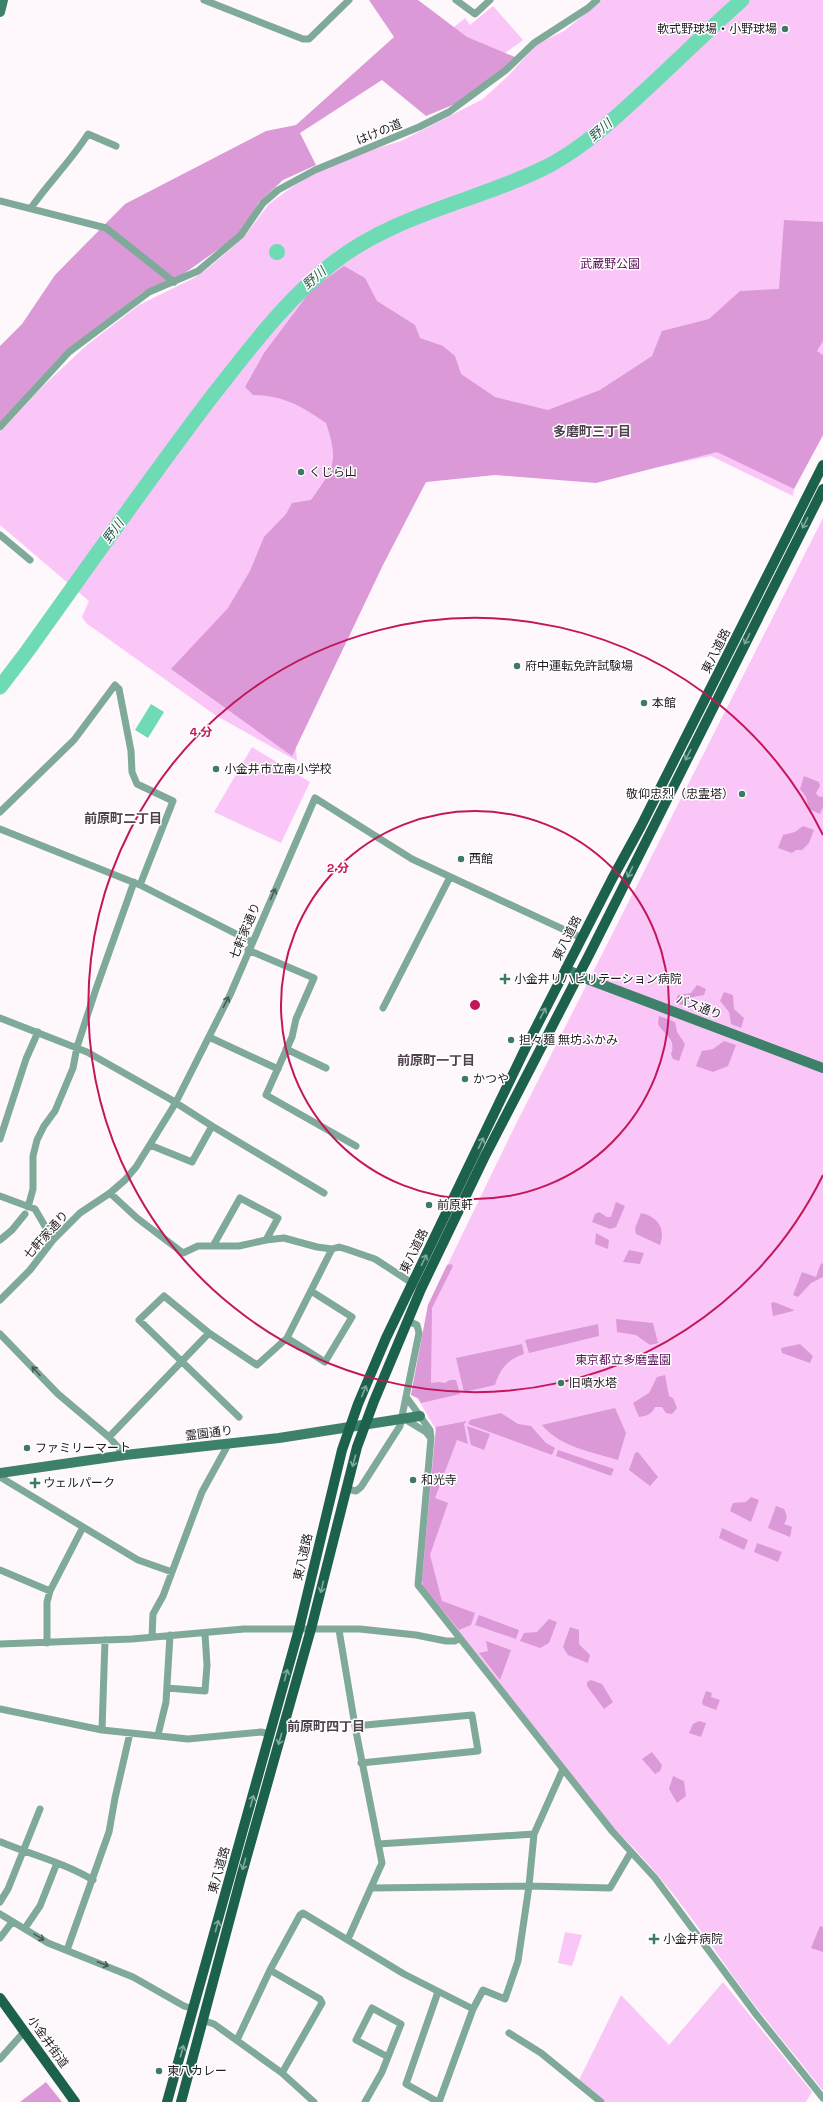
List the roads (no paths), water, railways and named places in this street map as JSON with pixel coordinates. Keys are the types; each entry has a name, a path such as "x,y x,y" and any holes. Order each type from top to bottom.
{"main road":[{"name":"東八道路","path":"167,2102 299,1629 337,1470 350,1427 386,1338 526,1047 642,826 823,465"},
{"name":"東八道路","path":"181,2102 202,2020 311,1629 365,1424 421,1288 508,1109 579,975 823,489"},
{"path":"581,940 583,945 588,943 600,920 621,890"},
{"name":"小金井街道","path":"0,1998 75,2102"}],"street":[{"path":"0,12 3,0"},
{"path":"204,0 303,39 309,39 349,0"},
{"path":"456,0 475,14 490,0"},
{"name":"はけの道","path":"0,427 68,352 149,292 198,271 241,235 263,202 287,184 314,170 419,127 449,112 506,70 534,43 588,8 597,0"},
{"path":"31,208 46,187 76,152 88,134 116,146"},
{"path":"0,201 106,228 174,282"},
{"path":"0,535 30,560"},
{"path":"0,812 74,740 115,685 119,689 131,751 132,772 137,784 173,800 112,940 77,1047 73,1068 64,1092 55,1111 44,1126 36,1146 33,1156 33,1189 26,1210 12,1230 0,1240"},
{"name":"七軒家通り","path":"0,1300 30,1270 53,1240 80,1213 110,1193 126,1180 150,1145 175,1104 230,995 248,950 315,798 383,843 581,940"},
{"path":"0,829 137,884 252,942"},
{"path":"384,1008 450,877"},
{"path":"248,950 314,978 296,1019 286,1050 266,1095 356,1146"},
{"name":"バス通り","path":"566,969 823,1068"},
{"path":"0,1018 77,1047 147,1086 324,1193"},
{"path":"0,1139 26,1059 38,1032"},
{"path":"209,1037 278,1068"},
{"path":"286,1050 326,1068"},
{"path":"150,1145 192,1162 212,1126"},
{"path":"110,1193 137,1218 183,1252 198,1246 239,1246 284,1238 311,1246 332,1249 339,1247 369,1256 412,1283"},
{"path":"0,1196 26,1210 35,1209 53,1240"},
{"path":"213,1246 240,1198 278,1218 266,1240"},
{"path":"239,1417 139,1320 164,1296 209,1333 257,1366 287,1338 332,1249"},
{"path":"287,1338 325,1362 352,1317 311,1291"},
{"path":"347,1489 356,1491 361,1487 400,1426 403,1418 419,1333 417,1325 408,1321"},
{"path":"109,1437 209,1333"},
{"path":"0,1334 58,1394 109,1437 125,1456"},
{"path":"407,1398 430,1430 431,1438 418,1585 612,1832 655,1878 755,2013 823,2098"},
{"name":"霊園通り","path":"0,1473 229,1444 420,1416"},
{"path":"403,1418 426,1432 431,1438"},
{"path":"152,1636 153,1614 163,1596 206,1481 229,1444"},
{"path":"0,1477 138,1560 172,1572"},
{"path":"47,1642 46,1602 50,1591 83,1527"},
{"path":"0,1570 50,1591"},
{"path":"0,1644 205,1634 244,1629 311,1629 390,1632 446,1641 455,1641 459,1638"},
{"path":"339,1630 354,1726 382,1863 348,1939"},
{"path":"167,1688 205,1691 205,1634"},
{"path":"158,1735 167,1688 170,1635"},
{"path":"102,1730 105,1640"},
{"path":"0,1709 102,1730 130,1734 158,1735 188,1739 261,1732 270,1734"},
{"path":"354,1726 472,1715 478,1751 361,1763"},
{"path":"67,1950 109,1832 115,1798 130,1734"},
{"path":"438,1992 406,2084 438,2102 473,2009 483,1990 505,1999 518,1961 530,1886 534,1834 563,1770"},
{"path":"0,1902 8,1889 40,1809"},
{"path":"378,1844 534,1834"},
{"path":"1,1842 74,1869 93,1880"},
{"path":"372,1888 530,1886 610,1888 632,1852"},
{"path":"25,1928 40,1906 57,1863"},
{"path":"237,2040 270,1970 300,1915 303,1913 438,1992 473,2009"},
{"path":"0,1914 48,1943 133,1977 184,2006 194,2009"},
{"path":"0,1938 12,1922"},
{"path":"270,1970 320,1999 322,2003 282,2073"},
{"path":"365,2102 388,2057 401,2024 372,2008 356,2040 388,2057"},
{"path":"202,2020 214,2024 237,2040 282,2073 314,2102"},
{"path":"0,2059 24,2032"},
{"path":"509,2033 541,2053 601,2102"},
{"path":"421,2102 425,2095"}],"waterway":[{"name":"野川","path":"0,687 210,399 267,327 315,278 333,263 358,246 384,232 411,220 523,177 562,158 586,142 619,114 742,0"}],"place":[{"name":"軟式野球場・小野球場","path":"785,29"},
{"name":"くじら山","path":"301,472"},
{"name":"府中運転免許試験場","path":"517,666"},
{"name":"本館","path":"644,703"},
{"name":"小金井市立南小学校","path":"216,769"},
{"name":"敬仰忠烈（忠霊塔）","path":"742,794"},
{"name":"西館","path":"461,859"},
{"name":"小金井リハビリテーション病院","path":"505,979"},
{"name":"担々麺 無坊ふかみ","path":"511,1040"},
{"name":"かつや","path":"465,1079"},
{"name":"前原軒","path":"429,1205"},
{"name":"旧噴水塔","path":"561,1383"},
{"name":"ファミリーマート","path":"27,1448"},
{"name":"和光寺","path":"413,1480"},
{"name":"ウェルパーク","path":"35,1483"},
{"name":"小金井病院","path":"654,1939"},
{"name":"東八カレー","path":"159,2071"}],"district":[{"name":"多磨町三丁目","path":"592,431"},
{"name":"前原町二丁目","path":"123,818"},
{"name":"前原町一丁目","path":"436,1060"},
{"name":"前原町四丁目","path":"326,1726"}],"park label":[{"name":"武蔵野公園","path":"610,264"},
{"name":"東京都立多磨霊園","path":"623,1360"}]}
